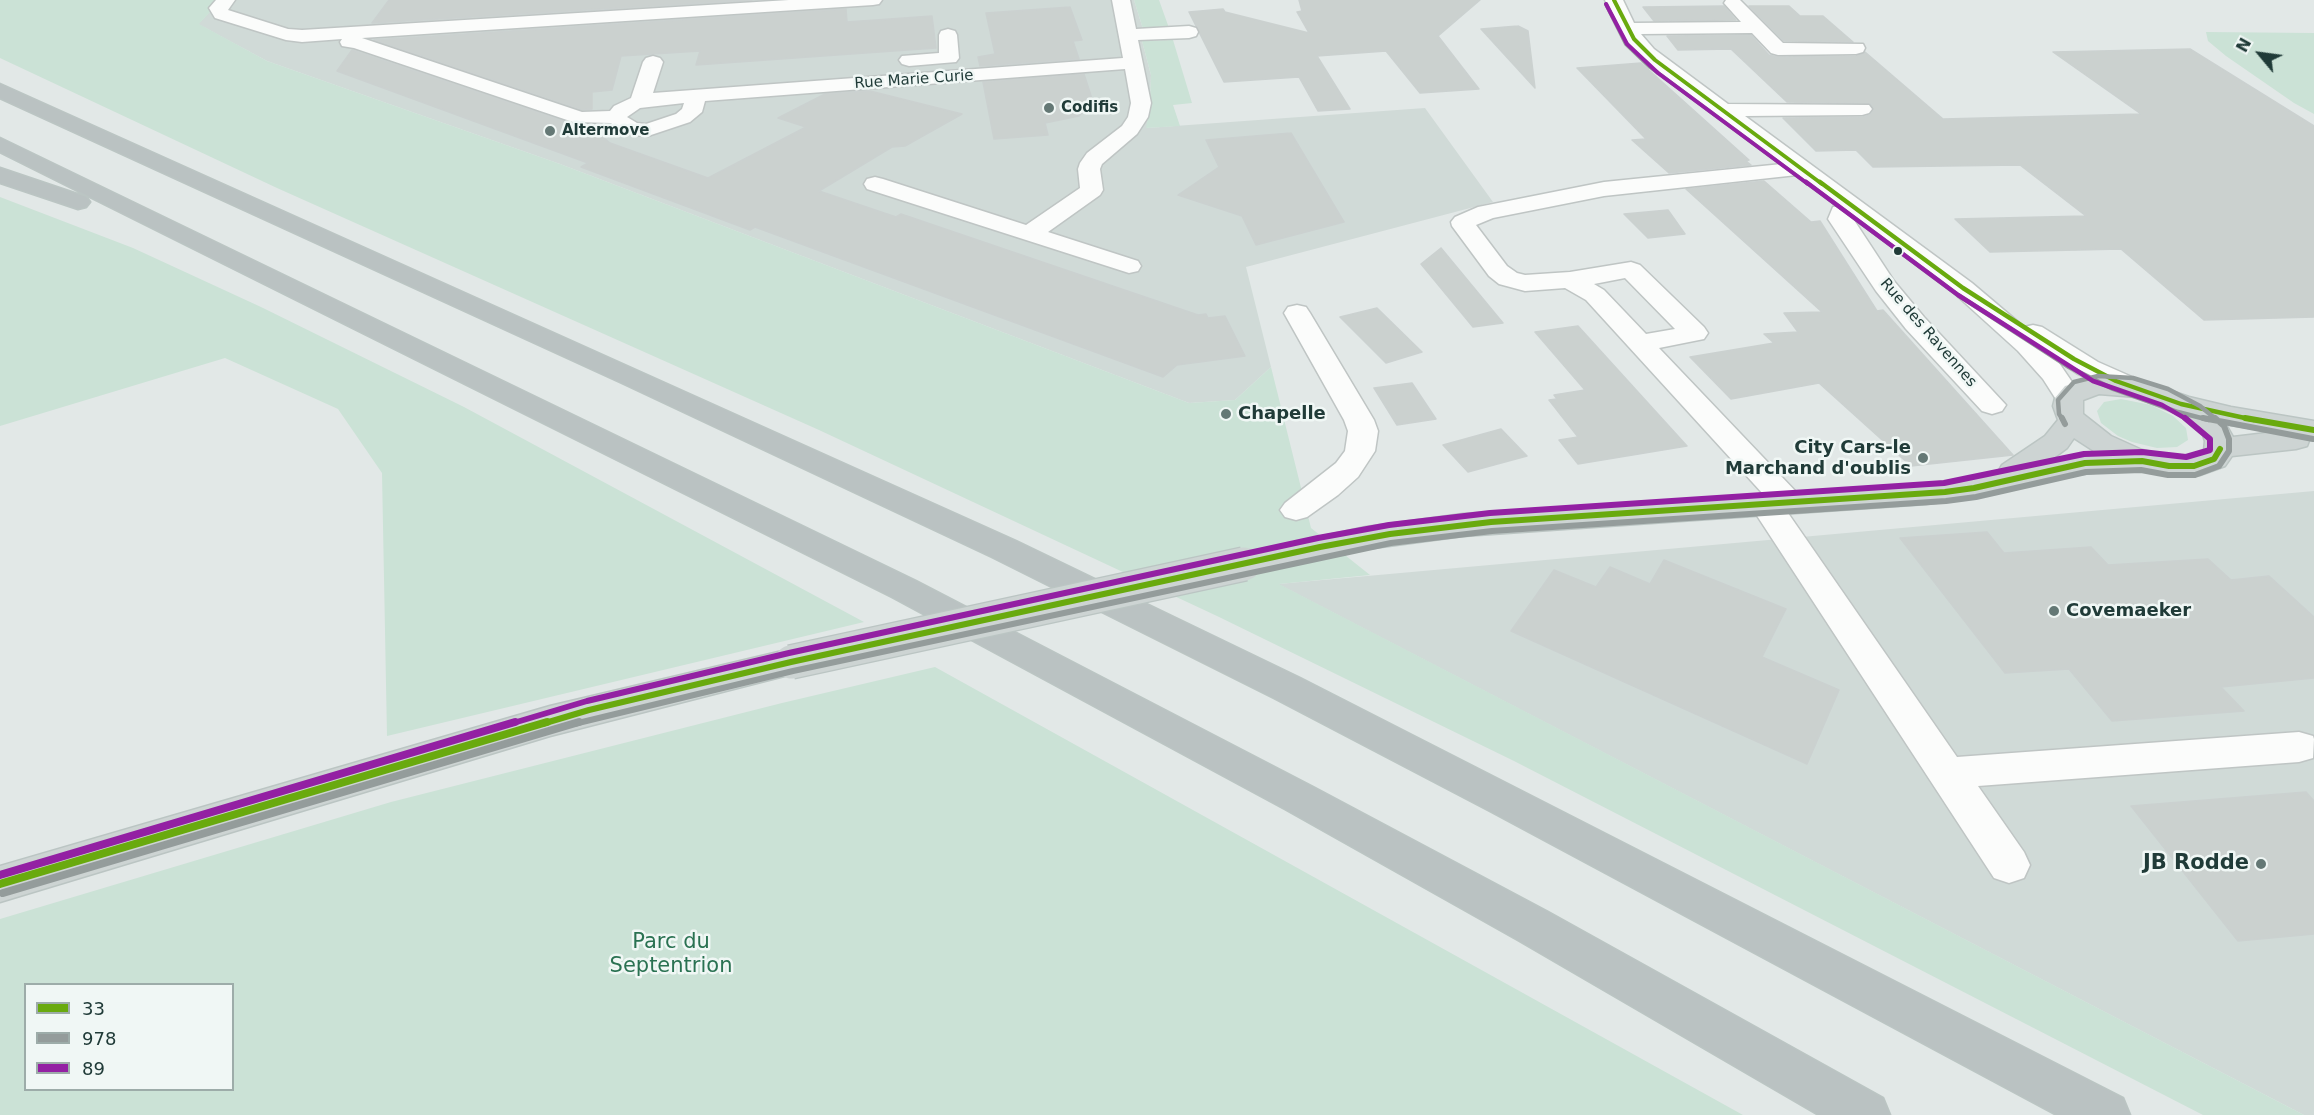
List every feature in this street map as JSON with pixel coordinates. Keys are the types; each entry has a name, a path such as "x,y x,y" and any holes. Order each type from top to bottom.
{"highway":[{"path":"0,90 632,376 1004,549 1494,793 2106,1115"},
{"path":"0,144 904,589 1160,723 1533,926 1866,1115"},
{"path":"0,175 75,201 165,242 365,323"}],"main road":[{"path":"2000,482 2056,442 2079,390 2091,386 2131,387 2181,404 2231,416 2314,430"},
{"path":"2071,409 2100,443 2142,461 2169,466 2194,466 2214,459 2220,450 2219,436 2212,427 2181,404"},
{"path":"2220,450 2249,443 2314,440"},
{"path":"0,884 550,721 792,662 1366,538 1463,525 1945,492 2074,465 2142,461"}],"street":[{"path":"226,0 218,8 221,14 286,34 311,36 873,0"},
{"path":"1029,234 1092,190 1089,169 1091,163 1130,130 1141,111 1121,0"},
{"path":"1614,0 1634,39 1647,53 1963,288 2088,368 2131,387"},
{"path":"1732,3 1778,49 1856,48"},
{"path":"1628,29 1756,27"},
{"path":"1128,35 1189,32"},
{"path":"401,57 460,35"},
{"path":"889,62 949,58 948,35"},
{"path":"283,54 314,44 356,42 580,118 617,117 622,124 633,129 648,130 683,118 692,112 696,96"},
{"path":"640,102 653,62"},
{"name":"Rue Marie Curie","path":"617,117 621,110 640,102 696,96 1133,63"},
{"path":"839,86 842,64"},
{"path":"1724,110 1862,108"},
{"path":"1640,343 1695,333 1631,270 1570,280 1525,283 1508,279 1498,272 1463,222 1486,212 1604,189 1803,168"},
{"path":"875,184 1129,266"},
{"name":"Rue des Ravennes","path":"1857,208 1841,212 1840,219 1890,293 1992,405"},
{"path":"1570,280 1595,295 1640,343 1777,504 1947,773 2009,865"},
{"path":"1963,288 2036,354 2055,375 2071,409"},
{"path":"1296,510 1328,488 1347,470 1360,451 1364,431 1297,313"},
{"path":"1947,773 2299,747"}],"shaded area":[{"path":"221,0 1134,0 1143,29 1142,41 1151,75 1147,128 1425,108 1493,202 1246,267 1271,367 1235,400 1189,403 560,164 267,61 198,24"},
{"path":"2314,491 2314,1115 2304,1115 1278,584"}],"green space":[{"path":"0,0 221,0 199,24 267,61 560,164 1189,403 1235,400 1271,367 1311,528 1370,575 1279,584 2304,1115 2203,1115 1514,761 1217,616 819,430 277,188 0,58"},
{"path":"1134,0 1159,0 1169,28 1143,29"},
{"path":"2206,32 2314,33 2314,114 2294,103 2226,56 2208,41"},
{"path":"1173,40 1192,103 1173,105 1180,126 1146,128 1150,105 1151,75 1142,41"},
{"path":"0,197 133,248 261,307 464,407 864,622 387,736 382,473 338,409 225,358 0,426"},
{"path":"2121,399 2151,405 2173,416 2186,428 2188,440 2177,447 2157,448 2118,436 2101,423 2097,411 2104,402"},
{"name":"Parc du Septentrion","path":"935,667 1743,1115 0,1115 0,919 391,802 782,703"}],"building":[{"path":"389,0 752,0 372,23"},
{"path":"1299,0 1480,0 1438,36 1479,89 1420,93 1386,51 1317,56 1350,109 1318,111 1299,77 1224,82 1189,12 1223,9 1225,12 1309,33 1297,12 1302,11"},
{"path":"1724,6 1736,20 1654,21 1643,7"},
{"path":"1749,6 1789,6 1800,16 1823,16 1853,42 1784,41"},
{"path":"1070,7 1082,40 1073,41 1079,59 980,66 978,57 995,54 986,13"},
{"path":"846,9 847,22 932,16 936,48 696,65 700,51 621,56 612,90 592,92 592,109 582,110 374,40"},
{"path":"1518,26 1528,31 1535,88 1481,29"},
{"path":"1751,35 1769,55 1777,57 1856,56 1865,52 1943,119 2141,114 2053,52 2190,49 2314,126 2314,317 2204,320 2121,249 1990,252 1955,219 2086,216 2020,165 1873,167 1856,150 1816,151 1783,118 1863,117 1870,115 1874,110 1871,104 1787,102 1731,49 1678,50 1667,36"},
{"path":"352,50 572,124 592,125 592,128 610,143 708,178 806,127 778,118 825,94 870,91 962,114 905,146 892,147 819,191 896,217 901,214 1198,315 1206,314 1208,318 1225,316 1245,356 1177,365 1163,377 755,227 750,230 581,167 588,163 337,71"},
{"path":"1641,63 1749,160 1746,161 1751,165 1669,173 1632,140 1646,139 1577,68"},
{"path":"1084,74 1093,102 1079,116 1045,123 1048,135 994,139 983,82"},
{"path":"1291,133 1344,222 1256,245 1242,216 1178,195 1219,167 1206,140"},
{"path":"1764,181 1811,222 1820,221 1877,311 1883,310 2013,455 1911,466 1819,383 1731,399 1690,357 1774,343 1764,334 1798,332 1784,313 1822,312 1686,189"},
{"path":"1668,210 1685,234 1648,238 1624,214"},
{"path":"1441,248 1503,323 1473,327 1421,264"},
{"path":"1377,308 1422,352 1386,363 1340,317"},
{"path":"1578,326 1687,446 1578,464 1559,440 1578,437 1549,400 1557,399 1554,395 1585,390 1535,332"},
{"path":"1412,383 1436,419 1397,425 1374,388"},
{"path":"1501,429 1527,456 1468,472 1443,445"},
{"name":"Covemaeker","path":"1987,532 2004,553 2091,547 2108,565 2208,559 2231,580 2269,576 2314,617 2314,678 2221,687 2244,711 2112,721 2069,669 2005,673 1900,538"},
{"path":"1664,560 1786,609 1762,657 1839,690 1807,764 1511,631 1554,570 1596,587 1610,567 1650,584"},
{"path":"2306,792 2314,801 2314,934 2238,941 2131,806"}],"transit line":[{"name":"33","path":"1614,0 1634,39 1655,60 1963,288 2074,359 2116,381 2181,404 2231,416 2314,430"},
{"name":"978","path":"1606,4 1626,44 1650,67 1958,295 2069,367 2113,389 2178,412 2230,425 2313,439"},
{"name":"89","path":"0,875 587,701 789,653 1318,538 1389,525 1490,513 1944,483 2084,454 2142,452 2186,457 2210,450 2210,439 2190,421 2162,405 2093,381 1958,295 1658,73 1627,44 1606,4"},
{"name":"978","path":"3,893 591,719 793,671 1322,556 1391,543 1492,531 1946,501 1976,497 2086,472 2141,470 2168,475 2195,475 2219,466 2229,451 2229,439 2224,426 2200,406 2168,389 2133,378 2098,376 2074,382 2058,400 2059,414 2065,424"},
{"name":"33","path":"0,884 589,710 791,662 1320,547 1390,534 1491,522 1945,492 1974,488 2085,463 2142,461 2169,466 2194,466 2214,459 2220,449"}],"place":[{"name":"Codifis","path":"1049,108"},
{"name":"Altermove","path":"550,131"},
{"name":"Chapelle","path":"1226,414"},
{"name":"City Cars-le Marchand d'oublis","path":"1923,458"},
{"name":"Covemaeker","path":"2054,611"},
{"name":"JB Rodde","path":"2261,864"}]}
